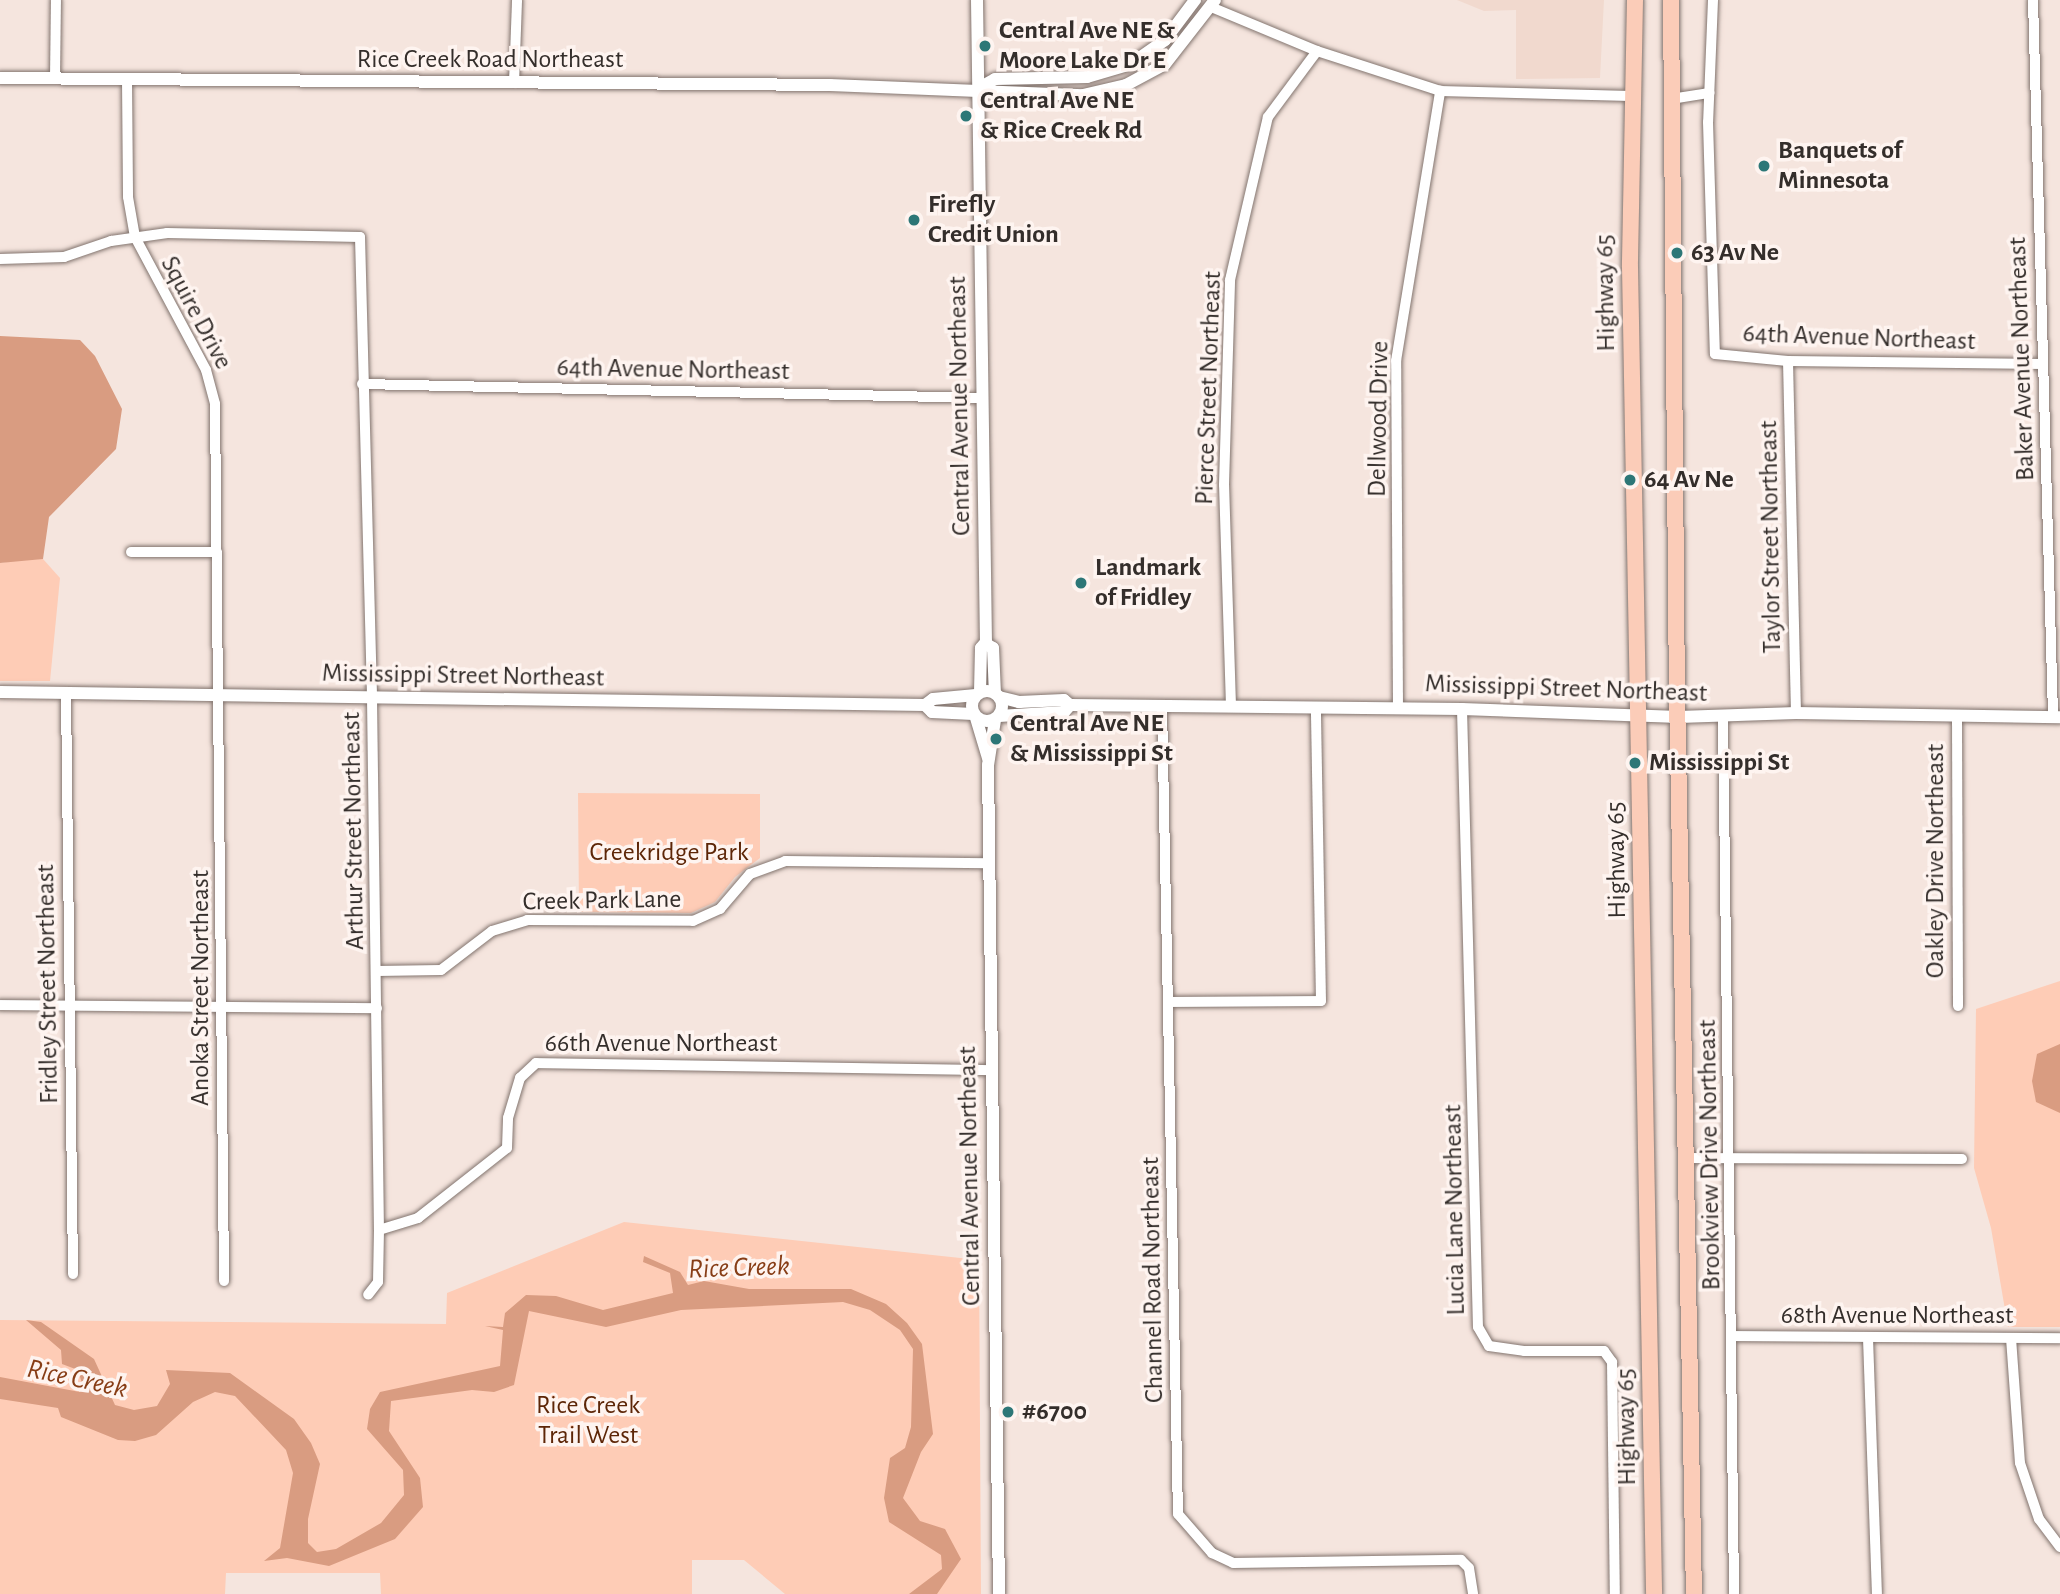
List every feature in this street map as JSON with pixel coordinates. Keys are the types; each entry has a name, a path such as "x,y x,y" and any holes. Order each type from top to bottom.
{"highway":[{"name":"Highway 65","path":"1635,0 1630,96 1654,1594"},
{"path":"1671,0 1679,717 1694,1594"}],"street":[{"path":"55,79 56,0"},
{"path":"514,83 517,0"},
{"name":"Central Avenue Northeast","path":"977,0 986,643 981,648 975,716 988,758"},
{"name":"Rice Creek Road Northeast","path":"979,88 995,79 1070,79 1123,67 1165,40 1195,0"},
{"path":"1671,99 1710,93 1713,0"},
{"name":"Baker Avenue Northeast","path":"2033,0 2056,717"},
{"path":"1213,3 1317,51 1440,92 1630,96"},
{"name":"Rice Creek Road Northeast","path":"0,78 979,88 995,94 1083,95 1126,85 1165,64 1213,3"},
{"name":"Pierce Street Northeast","path":"1231,706 1224,485 1230,280 1268,117 1317,51"},
{"name":"Squire Drive","path":"127,79 128,197 135,237 211,381 216,418 219,695"},
{"name":"Dellwood Drive","path":"1398,708 1396,361 1440,92"},
{"name":"64th Avenue Northeast","path":"1710,93 1715,354 1788,361 2043,364"},
{"name":"Arthur Street Northeast","path":"135,237 167,233 360,237 372,698 379,1230 378,1282 368,1294"},
{"path":"0,259 64,257 135,237"},
{"name":"Taylor Street Northeast","path":"1788,361 1796,713"},
{"name":"64th Avenue Northeast","path":"362,384 982,398"},
{"path":"131,552 217,552"},
{"name":"Central Avenue Northeast","path":"986,643 993,648 997,695 997,718 988,758 999,1594"},
{"name":"Mississippi Street Northeast","path":"0,692 925,705 933,699 978,694 997,695 1019,702 1064,700 1070,705 1462,709 1679,717 1796,713 2056,717"},
{"name":"Fridley Street Northeast","path":"66,693 73,1274"},
{"name":"Anoka Street Northeast","path":"219,695 224,1281"},
{"name":"Mississippi Street Northeast","path":"925,705 932,712 997,718 1064,712 1070,705"},
{"name":"Channel Road Northeast","path":"1163,705 1171,1002 1178,1514 1212,1553 1233,1563 1461,1560 1469,1568 1473,1594"},
{"path":"1171,1002 1321,1001 1316,707"},
{"name":"Lucia Lane Northeast","path":"1462,709 1478,1327 1489,1346 1524,1351 1604,1351 1612,1362 1615,1594"},
{"name":"Brookview Drive Northeast","path":"1723,716 1731,1158 1734,1594"},
{"name":"Oakley Drive Northeast","path":"1957,716 1958,1006"},
{"name":"Creek Park Lane","path":"377,971 441,970 492,932 527,920 693,921 720,909 758,869 785,861 989,863"},
{"path":"0,1005 377,1008"},
{"name":"66th Avenue Northeast","path":"379,1230 418,1218 507,1148 508,1118 520,1078 536,1063 992,1070"},
{"path":"1687,1158 1962,1159"},
{"name":"68th Avenue Northeast","path":"1733,1336 2060,1338"},
{"path":"1868,1338 1877,1594"},
{"path":"2011,1338 2020,1462 2039,1519 2060,1547"}],"shaded area":[{"path":"1457,0 1604,0 1600,78 1516,79 1516,10 1484,11"},
{"path":"0,336 80,340 95,356 122,409 116,449 49,517 43,559 0,563"},
{"path":"2060,1044 2060,1113 2036,1102 2032,1081 2037,1054"},
{"name":"Rice Creek","path":"644,1256 680,1272 688,1285 704,1281 749,1289 851,1289 886,1304 907,1323 922,1344 933,1434 921,1452 903,1498 920,1521 945,1529 961,1559 937,1594 909,1594 942,1569 941,1555 889,1522 884,1498 890,1458 905,1448 911,1427 913,1349 900,1330 870,1310 843,1302 681,1310 606,1327 529,1311 514,1385 494,1392 472,1390 391,1401 389,1431 420,1478 423,1507 395,1539 329,1566 287,1558 264,1561 280,1548 293,1473 286,1450 235,1396 215,1392 193,1402 156,1435 135,1441 118,1440 61,1417 58,1408 0,1399 0,1377 80,1392 83,1387 78,1370 62,1364 61,1350 26,1320 41,1322 94,1359 115,1405 134,1410 157,1406 170,1384 166,1370 230,1373 294,1419 311,1443 320,1464 308,1519 308,1543 317,1552 336,1549 381,1523 404,1495 403,1470 367,1429 370,1409 380,1392 500,1366 503,1330 485,1326 503,1327 505,1313 526,1295 556,1296 603,1310 673,1293 670,1273 643,1262"}],"green space":[{"path":"43,559 60,578 50,681 0,681 0,563"},
{"name":"Creekridge Park","path":"578,793 760,794 760,858 735,877 715,902 691,913 579,912"},
{"path":"2060,981 2060,1327 2008,1327 1991,1228 1974,1168 1976,1009"},
{"name":"Rice Creek Trail West","path":"624,1222 979,1260 981,1594 785,1594 744,1560 692,1560 692,1594 381,1594 380,1573 226,1573 225,1594 0,1594 0,1320 446,1324 447,1293"}],"place":[{"name":"Central Ave NE & Moore Lake Dr E","path":"985,46"},
{"name":"Central Ave NE & Rice Creek Rd","path":"966,116"},
{"name":"Banquets of Minnesota","path":"1764,166"},
{"name":"Firefly Credit Union","path":"914,220"},
{"name":"63 Av Ne","path":"1677,253"},
{"name":"64 Av Ne","path":"1630,480"},
{"name":"Landmark of Fridley","path":"1081,583"},
{"name":"Central Ave NE & Mississippi St","path":"996,739"},
{"name":"Mississippi St","path":"1635,763"},
{"name":"#6700","path":"1008,1412"}]}
